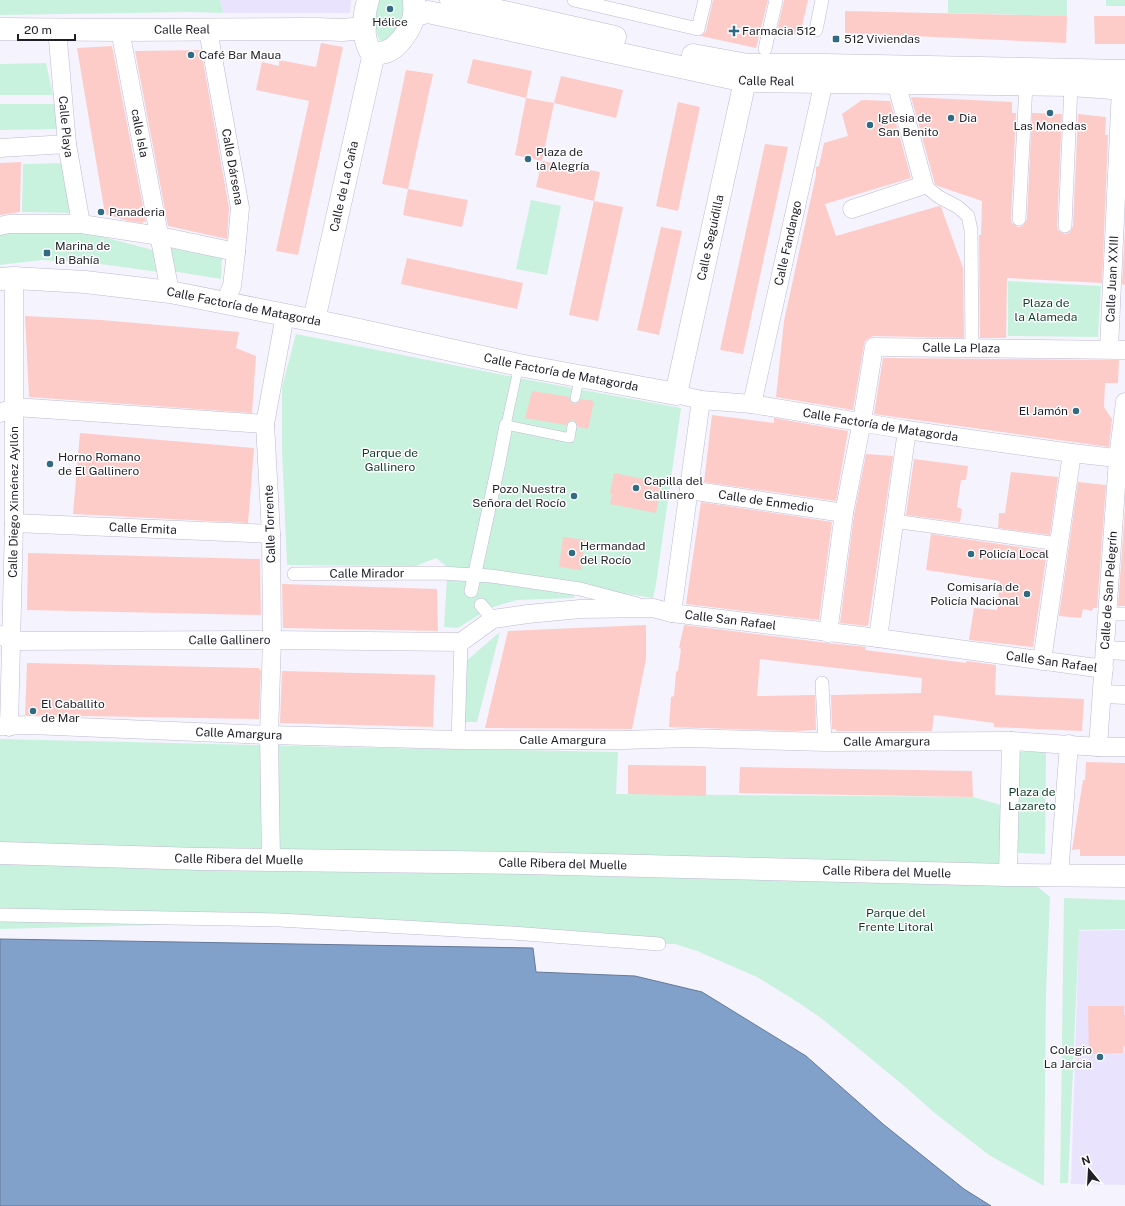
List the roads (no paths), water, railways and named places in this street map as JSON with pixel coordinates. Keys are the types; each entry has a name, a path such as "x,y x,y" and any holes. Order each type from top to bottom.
{"street":[{"path":"368,0 365,38 370,50 374,52 384,53 393,48 402,40 408,29 414,8"},
{"name":"Calle Real","path":"450,0 693,55 746,73 804,65 900,75 1026,84 1071,85 1124,83"},
{"path":"574,0 698,29 705,0"},
{"path":"765,49 776,0"},
{"path":"816,30 822,0"},
{"name":"Calle Real","path":"414,8 428,12 746,73 824,82 900,75 1124,83"},
{"name":"Calle Real","path":"0,29 342,30 365,28"},
{"name":"Calle Playa","path":"57,29 67,144 81,224"},
{"name":"calle Isla","path":"120,30 170,292"},
{"name":"Calle Dársena","path":"208,30 240,208 232,286 225,303"},
{"name":"Calle de La Caña","path":"314,320 374,52"},
{"name":"Calle Seguidilla","path":"676,394 746,73"},
{"path":"900,75 924,185 939,197 958,207 968,216 971,230 972,348"},
{"name":"Calle Fandango","path":"752,404 824,82"},
{"name":"Calle Juan XXIII","path":"1117,350 1124,83"},
{"path":"1019,219 1026,84"},
{"path":"1065,226 1071,85"},
{"path":"0,148 67,144"},
{"path":"852,209 924,185"},
{"path":"0,226 9,224 81,224 160,236 236,252"},
{"name":"Calle Factoría de Matagorda","path":"7,279 86,282 170,292 314,320 519,365 701,400 752,404 862,421 907,430 1122,459"},
{"name":"Calle Diego Ximénez Ayllón","path":"4,726 6,638 14,523 7,410 7,279"},
{"name":"Calle Torrente","path":"271,860 269,735 272,640 271,534 265,424 286,315"},
{"name":"Calle La Plaza","path":"862,421 874,347 1117,350"},
{"path":"672,613 701,400"},
{"name":"Calle de San Pelegrín","path":"1098,747 1106,650 1116,614 1125,402"},
{"path":"7,410 265,424"},
{"path":"828,633 844,513 862,421"},
{"path":"471,591 506,425"},
{"path":"878,638 907,430"},
{"path":"1042,661 1072,453"},
{"name":"Calle de Enmedio","path":"689,490 844,513"},
{"path":"894,521 1058,544"},
{"name":"Calle Ermita","path":"14,523 271,534"},
{"name":"Calle Mirador","path":"294,574 441,573 491,576 580,589 652,608"},
{"path":"481,605 493,619"},
{"name":"Calle San Rafael","path":"461,642 493,619 580,609 652,608 672,613 878,638 1104,669"},
{"name":"Calle Gallinero","path":"6,638 461,642"},
{"path":"458,740 461,642"},
{"path":"1106,650 1125,651"},
{"path":"822,683 825,742"},
{"path":"1103,694 1125,695"},
{"name":"Calle Amargura","path":"4,726 31,725 269,735 458,740 623,740 688,738 825,742 1011,741 1098,747 1125,747"},
{"path":"1008,875 1011,741"},
{"path":"1059,876 1069,744"},
{"name":"Calle Ribera del Muelle","path":"0,853 271,860 525,863 1008,875 1125,876"},
{"path":"0,915 279,920 512,933 659,944"}],"lane":[{"path":"804,65 838,56"},
{"path":"875,57 900,75"},
{"path":"519,365 506,425 570,438 572,426"},
{"path":"575,398 580,376"}],"water":[{"path":"0,939 533,948 536,972 635,976 702,992 806,1056 883,1124 964,1189 991,1206 0,1206"}],"place":[{"name":"Hélice","path":"390,9"},
{"name":"Farmacia 512","path":"734,31"},
{"name":"512 Viviendas","path":"836,39"},
{"name":"Café Bar Maua","path":"191,55"},
{"name":"Las Monedas","path":"1050,113"},
{"name":"Dia","path":"951,118"},
{"name":"Iglesia de San Benito","path":"870,125"},
{"name":"Plaza de la Alegría","path":"528,159"},
{"name":"Panaderia","path":"101,212"},
{"name":"Marina de la Bahía","path":"47,253"},
{"name":"El Jamón","path":"1076,411"},
{"name":"Horno Romano de El Gallinero","path":"50,464"},
{"name":"Capilla del Gallinero","path":"636,488"},
{"name":"Pozo Nuestra Señora del Rocío","path":"574,496"},
{"name":"Hermandad del Rocío","path":"572,553"},
{"name":"Policía Local","path":"971,554"},
{"name":"Comisaría de Policía Nacional","path":"1027,594"},
{"name":"El Caballito de Mar","path":"33,711"},
{"name":"Colegio La Jarcia","path":"1100,1057"}],"park label":[{"name":"Plaza de la Alameda","path":"1046,310"},
{"name":"Parque de Gallinero","path":"390,460"},
{"name":"Plaza de Lazareto","path":"1032,799"},
{"name":"Parque del Frente Litoral","path":"896,920"}]}
